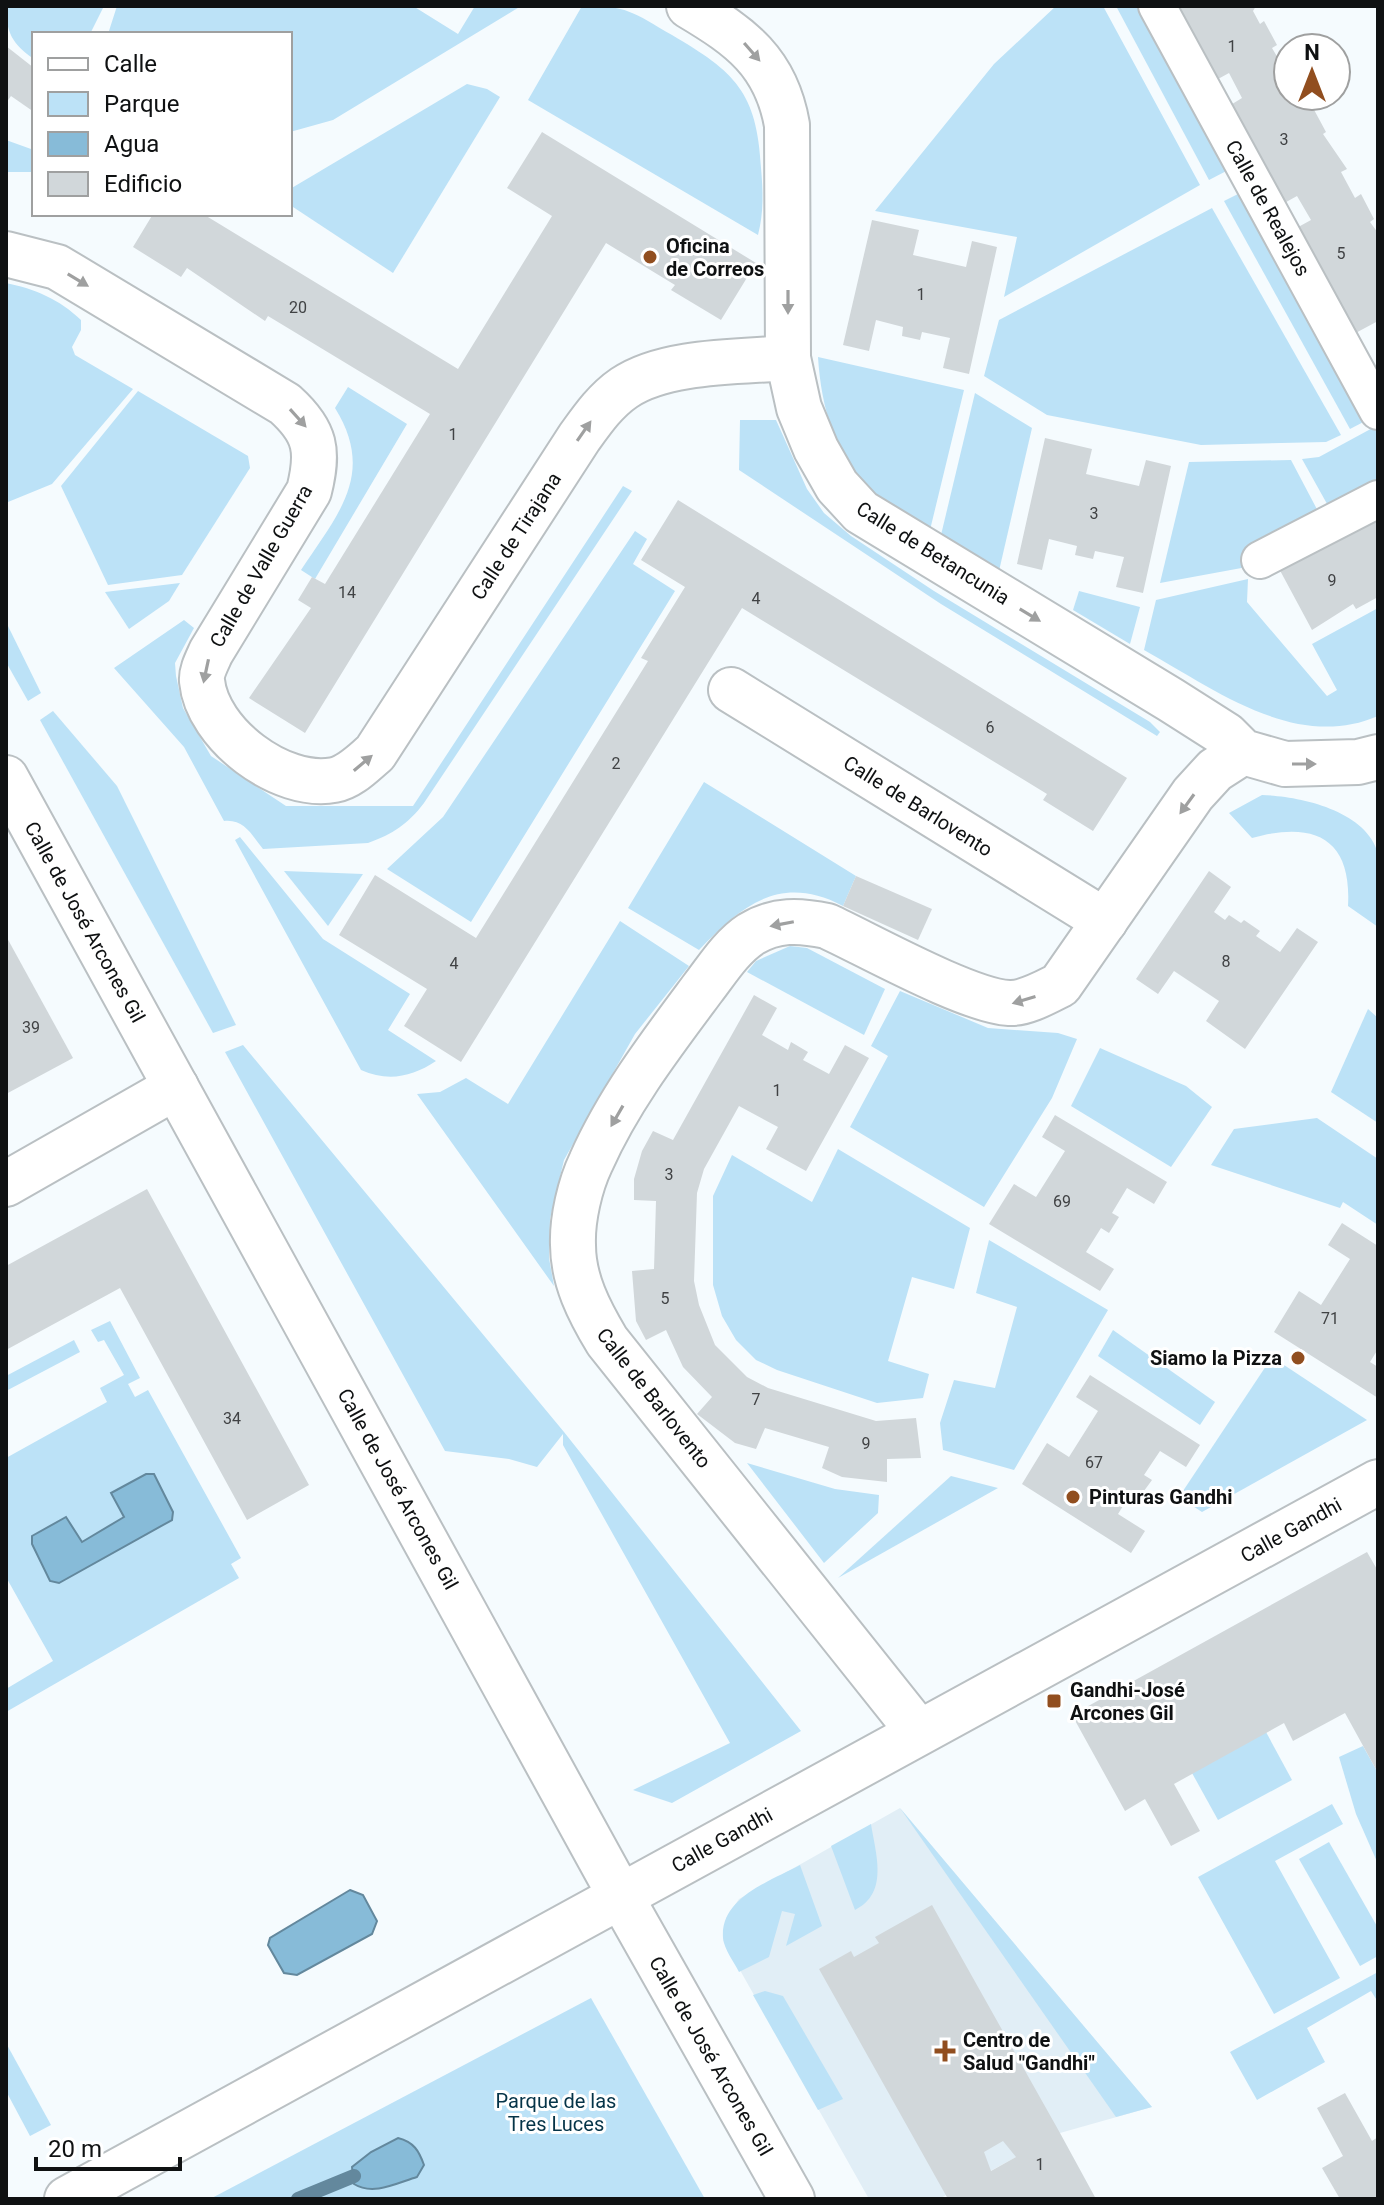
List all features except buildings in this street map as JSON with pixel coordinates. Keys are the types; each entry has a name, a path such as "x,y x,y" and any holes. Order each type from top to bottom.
{"street":[{"name":"Calle de Betancunia","path":"689,6 744,42 767,68 782,97 787,125 788,358 799,408 816,449 837,486 861,512 1171,700 1226,735 1243,752 1285,764 1358,762 1378,757"},
{"name":"Calle de Realejos","path":"1157,6 1378,411"},
{"name":"Calle de Valle Guerra","path":"6,254 57,267 285,404 304,421 314,445 315,467 309,491 211,652 201,677 206,703 217,722 249,752 290,776"},
{"name":"Calle de Tirajana","path":"290,776 336,780 357,770 375,753 579,438 597,413 624,388 657,372 788,358"},
{"path":"1260,560 1378,499"},
{"name":"Calle de Barlovento","path":"731,690 1105,921"},
{"name":"Calle de Barlovento","path":"918,1731 607,1341 588,1310 577,1277 572,1244 581,1191 591,1162 652,1055 729,954 750,935 780,921 827,926 980,997 1011,1004 1060,985 1193,794 1215,770 1243,752"},
{"name":"Calle de José Arcones Gil","path":"6,778 621,1897 792,2199"},
{"path":"6,1184 176,1087"},
{"name":"Calle Gandhi","path":"67,2199 1378,1482"}],"shaded area":[{"name":"Centro de Salud \"Gandhi\"","path":"900,1808 1152,2107 1060,2133 939,2199 869,2199 723,1940 726,1918 739,1899"}],"green space":[{"path":"6,6 104,6 91,32 32,32 32,57 12,37"},
{"path":"117,6 413,6 458,34 475,6 521,6 333,120 292,131 292,32 109,32"},
{"path":"582,6 610,7 638,16 694,48 727,73 739,87 748,102 759,142 762,202 758,235 528,100"},
{"path":"1056,6 1103,6 1200,185 1004,297 1017,237 875,211 994,64"},
{"path":"1116,6 1147,6 1236,166 1209,180"},
{"path":"467,84 487,89 500,97 393,273 292,206 292,188"},
{"path":"6,140 32,148 32,172 6,172"},
{"path":"1246,190 1373,417 1350,429 1224,201"},
{"path":"1212,208 1341,435 1326,442 1201,445 1047,415 984,376 999,320"},
{"path":"6,283 46,296 73,313 81,320 81,330 72,347 75,355 133,389 52,484 8,502"},
{"path":"818,357 964,390 930,530 877,497 851,468 827,415"},
{"path":"348,387 407,424 315,579 301,570 339,512 352,473 352,453 347,432 335,408"},
{"path":"138,391 248,456 250,468 182,575 108,585 61,486"},
{"path":"975,393 1032,428 999,571 941,535"},
{"path":"740,420 776,420 807,489 824,513 851,536 934,591 1150,722 1160,732 1157,736 941,604 739,470"},
{"path":"1378,425 1378,485 1331,511 1302,459 1319,457"},
{"path":"1291,460 1320,515 1247,567 1160,583 1189,462"},
{"path":"623,486 632,491 424,803 399,828 368,843 263,849 242,825 224,821 184,747 114,668 184,620 194,628 175,663 176,676 183,708 211,756 286,806 413,806"},
{"path":"635,531 647,539 633,564 675,591 471,922 387,869 443,817"},
{"path":"1248,579 1247,602 1327,696 1337,690 1312,644 1378,608 1378,716 1347,725 1316,726 1286,721 1226,697 1144,650 1156,600"},
{"path":"180,583 169,601 129,629 105,592"},
{"path":"1079,591 1140,607 1130,644 1073,610"},
{"path":"6,622 41,693 28,701 6,662"},
{"path":"53,711 117,786 236,1025 213,1033 40,720"},
{"path":"704,782 856,876 843,906 800,893 763,899 730,920 699,950 628,908"},
{"path":"1262,795 1294,798 1329,808 1360,826 1371,838 1379,860 1378,927 1348,906 1348,883 1343,864 1335,850 1324,840 1293,832 1252,838 1229,813"},
{"path":"240,837 323,939 410,994 388,1030 436,1061 400,1076 381,1076 361,1070 235,840"},
{"path":"284,871 363,874 328,926"},
{"path":"620,921 689,966 635,1034 564,1160 550,1219 549,1258 554,1286 417,1094 440,1092 466,1078 508,1104"},
{"path":"790,946 807,948 885,989 864,1035 747,972 756,961"},
{"path":"900,991 988,1028 1058,1033 1077,1039 1052,1098 984,1207 850,1127 888,1056 871,1046"},
{"path":"1368,1009 1378,1018 1378,1123 1331,1092"},
{"path":"243,1045 564,1432 801,1731 672,1803 633,1790 730,1743 563,1445 563,1434 537,1467 509,1459 445,1451 225,1052"},
{"path":"1100,1048 1186,1086 1212,1107 1171,1167 1071,1106"},
{"path":"1317,1118 1378,1159 1378,1225 1343,1202 1340,1208 1211,1165 1234,1129"},
{"path":"838,1149 970,1228 954,1289 912,1277 888,1361 929,1374 923,1398 877,1403 777,1370 756,1360 736,1340 722,1316 713,1285 713,1196 732,1155 812,1202"},
{"path":"989,1240 1108,1310 1014,1470 943,1450 940,1423 954,1380 995,1388 1017,1307 976,1293"},
{"path":"110,1321 140,1378 128,1384 135,1397 148,1390 241,1558 231,1564 239,1578 6,1712 6,1689 53,1661 6,1577 6,1458 107,1402 100,1388 124,1375 104,1340 98,1342 91,1330"},
{"path":"1113,1330 1215,1402 1200,1425 1098,1356"},
{"path":"74,1340 80,1352 6,1391 6,1376"},
{"path":"1272,1357 1367,1420 1202,1512 1179,1497"},
{"path":"747,1463 835,1489 879,1495 878,1513 824,1563"},
{"path":"951,1476 998,1488 838,1578"},
{"path":"1266,1732 1292,1780 1218,1820 1192,1773"},
{"path":"1363,1746 1378,1773 1378,1864 1356,1814 1339,1757"},
{"path":"1332,1804 1343,1824 1275,1861 1340,1978 1274,2014 1198,1877"},
{"path":"900,1808 1152,2107 1116,2117"},
{"path":"871,1824 877,1860 876,1883 866,1903 855,1910 831,1846"},
{"path":"1329,1842 1378,1928 1378,1956 1360,1966 1299,1859"},
{"path":"800,1865 822,1926 786,1946 795,1914 782,1911 769,1957 739,1972 723,1938 724,1924 730,1912 750,1892"},
{"path":"1378,1972 1378,2002 1371,1991 1307,2028 1325,2062 1257,2100 1230,2052"},
{"path":"765,1991 783,1996 843,2099 818,2110 753,1995"},
{"name":"Parque de las Tres Luces","path":"591,1998 705,2199 210,2199"},
{"path":"6,2043 51,2125 30,2136 6,2091"}],"water":[{"path":"146,1474 154,1474 173,1512 172,1520 59,1583 50,1581 32,1544 32,1536 66,1517 82,1542 124,1517 111,1493"},
{"path":"350,1890 363,1895 377,1921 372,1934 297,1975 284,1973 268,1945 270,1938"},
{"path":"398,2138 412,2145 420,2155 424,2165 417,2177 377,2189 354,2184 352,2167 371,2152"}],"waterway":[{"path":"298,2199 354,2176"}],"place":[{"name":"Oficina de Correos","path":"650,257"},
{"name":"Siamo la Pizza","path":"1298,1358"},
{"name":"Pinturas Gandhi","path":"1073,1497"},
{"name":"Gandhi-José Arcones Gil","path":"1054,1701"},
{"name":"Centro de Salud \"Gandhi\"","path":"945,2051"}]}
